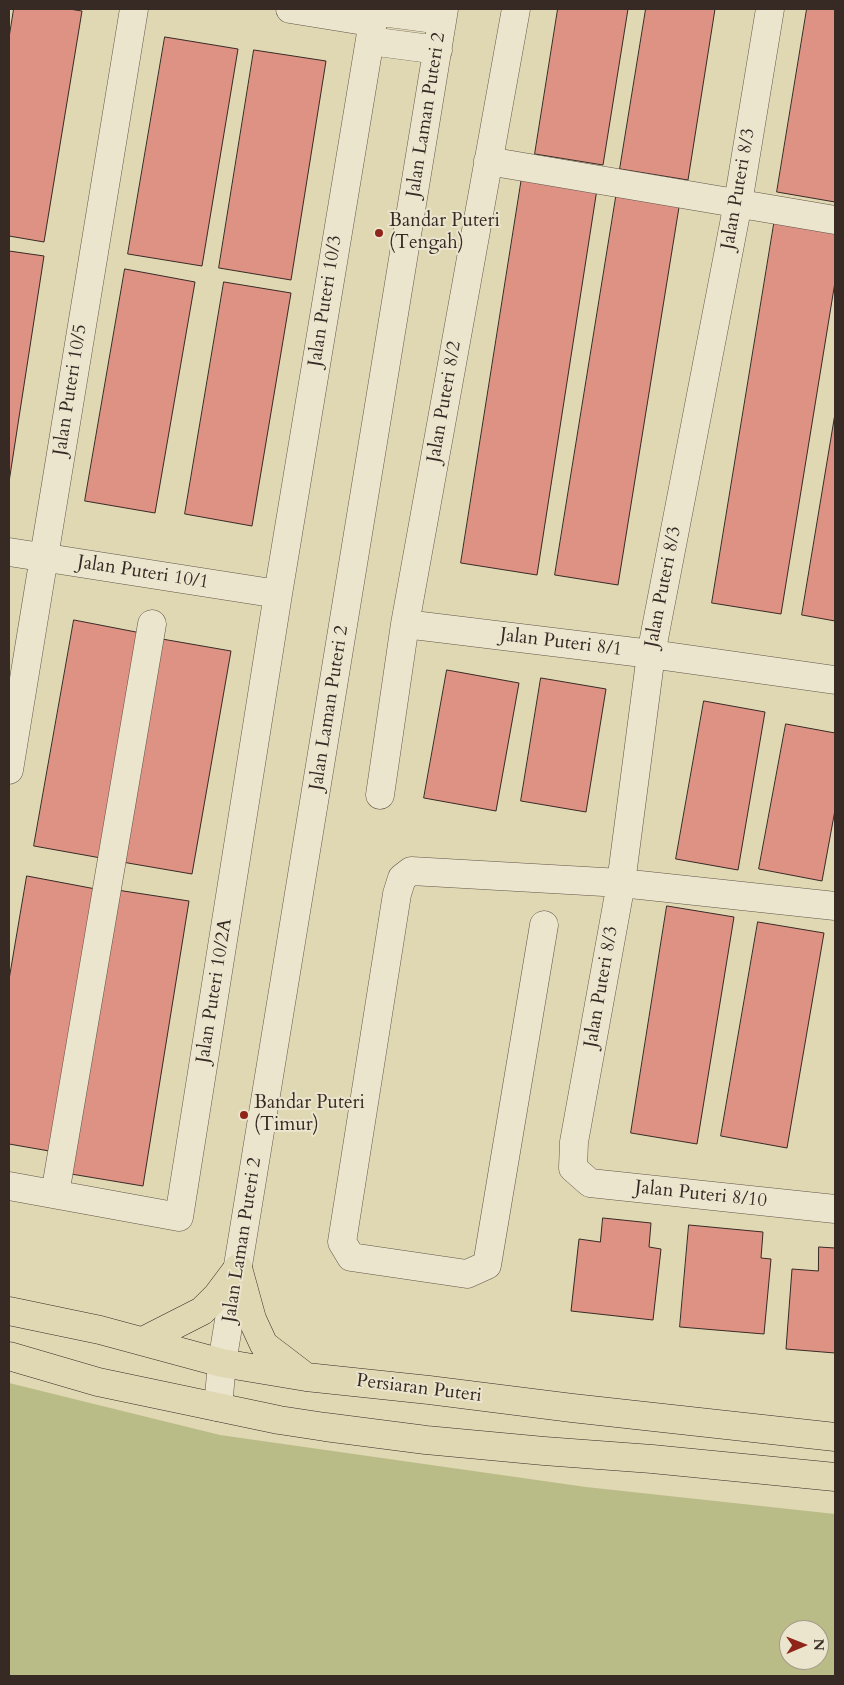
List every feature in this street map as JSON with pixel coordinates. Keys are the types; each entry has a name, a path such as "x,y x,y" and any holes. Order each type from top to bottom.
{"main road":[{"path":"143,1341 202,1311 217,1296 238,1268"},
{"path":"238,1268 252,1319 264,1345 306,1377"},
{"name":"Persiaran Puteri","path":"9,1311 143,1341 222,1362 306,1377 835,1437"},
{"path":"9,1356 98,1382 279,1420 388,1436 835,1477"}],"street":[{"name":"Jalan Puteri 10/5","path":"9,770 134,9"},
{"path":"290,9 369,20 443,14"},
{"name":"Jalan Puteri 8/2","path":"380,795 405,624 516,9"},
{"name":"Jalan Puteri 8/3","path":"573,1168 574,1142 621,883 651,654 738,203 770,9"},
{"name":"Jalan Laman Puteri 2","path":"218,1407 222,1362 443,14"},
{"path":"369,20 438,50"},
{"name":"Jalan Puteri 10/3","path":"278,594 369,20"},
{"path":"488,161 835,220"},
{"name":"Jalan Puteri 10/1","path":"9,552 278,594"},
{"name":"Jalan Puteri 10/2A","path":"9,1186 179,1217 278,594"},
{"path":"55,1194 152,624"},
{"name":"Jalan Puteri 8/1","path":"405,624 651,654 835,680"},
{"path":"544,925 487,1265 467,1274 351,1257 342,1242 395,903 402,878 411,871 621,883 835,906"},
{"name":"Jalan Puteri 8/10","path":"573,1168 590,1183 835,1209"}],"green space":[{"path":"9,1383 220,1435 586,1487 835,1514 835,1676 9,1676"}],"building":[{"path":"14,9 69,9 82,11 44,242 9,236 9,38"},
{"path":"558,9 628,9 603,165 535,154"},
{"path":"646,9 715,9 688,180 620,169"},
{"path":"807,9 835,9 835,202 777,192"},
{"path":"165,37 238,49 202,266 128,254"},
{"path":"254,50 326,61 291,280 219,268"},
{"path":"522,177 597,189 537,575 461,563"},
{"path":"617,191 680,201 618,585 555,575"},
{"path":"775,218 835,229 835,282 781,614 712,603"},
{"path":"9,251 44,256 9,482"},
{"path":"125,269 195,282 155,513 85,501"},
{"path":"224,282 291,293 252,526 185,514"},
{"path":"835,414 835,621 802,615"},
{"path":"74,620 141,633 101,858 34,846"},
{"path":"162,639 231,651 192,874 122,862"},
{"path":"447,670 519,683 496,811 424,798"},
{"path":"541,678 606,689 586,812 521,801"},
{"path":"704,701 765,712 738,870 676,859"},
{"path":"786,724 835,733 835,810 822,881 759,869"},
{"path":"27,876 101,890 55,1152 9,1144 9,980"},
{"path":"117,890 189,901 143,1186 71,1174"},
{"path":"667,906 734,917 697,1144 631,1133"},
{"path":"758,922 824,933 787,1148 721,1136"},
{"path":"603,1218 651,1223 649,1247 661,1249 653,1320 571,1311 579,1239 600,1242"},
{"path":"689,1225 763,1232 761,1258 771,1259 764,1334 680,1327"},
{"path":"819,1247 835,1248 835,1353 786,1349 792,1269 818,1271"}],"place":[{"name":"Bandar Puteri (Tengah)","path":"379,233"},
{"name":"Bandar Puteri (Timur)","path":"244,1115"}]}
